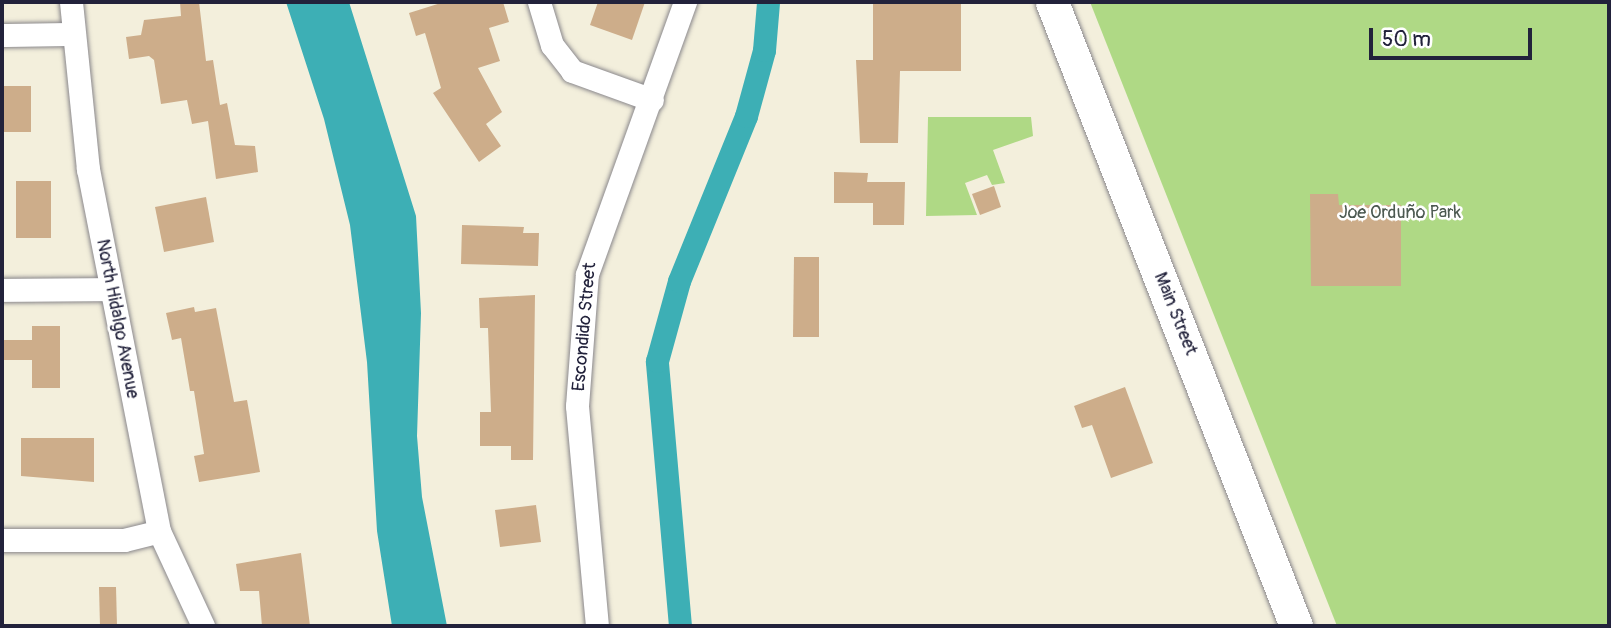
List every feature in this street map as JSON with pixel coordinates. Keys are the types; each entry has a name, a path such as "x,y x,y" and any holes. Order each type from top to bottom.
{"highway":[{"name":"Main Street","path":"1052,2 1296,626"}],"street":[{"name":"North Hidalgo Avenue","path":"71,2 72,34 88,169 159,531 203,626"},
{"path":"539,2 552,45 572,71 652,100"},
{"name":"Escondido Street","path":"597,626 577,407 587,274 652,100 685,2"},
{"path":"2,35 72,34"},
{"path":"2,290 111,289"},
{"path":"2,540 124,540 159,531"}],"green space":[{"name":"Joe Orduño Park","path":"1090,2 1609,2 1609,626 1337,626"},
{"path":"928,117 1031,117 1033,136 993,150 1005,183 992,185 987,175 965,183 977,215 926,216"}],"water":[{"path":"286,2 349,2 416,216 421,313 417,436 422,497 447,626 392,626 377,531 367,362 350,225 324,119"}],"building":[{"path":"180,2 199,2 206,61 213,60 220,105 227,103 235,145 255,146 258,172 216,179 208,121 192,124 187,100 161,104 154,60 149,56 129,59 126,37 141,35 144,20 181,16"},
{"path":"444,2 503,2 509,22 489,28 500,61 478,68 502,112 486,124 501,146 479,162 433,93 441,88 425,33 416,36 409,13"},
{"path":"598,2 645,2 632,40 590,25"},
{"path":"873,2 961,2 961,71 900,71 898,143 860,143 856,60 873,60"},
{"path":"2,86 31,86 31,132 2,132"},
{"path":"834,172 868,173 867,182 905,182 904,225 873,225 873,203 834,203"},
{"path":"16,181 51,181 51,238 16,238"},
{"path":"994,186 1001,207 980,215 972,194"},
{"path":"1310,194 1338,194 1339,205 1401,205 1401,286 1311,286"},
{"path":"206,197 214,242 164,252 155,207"},
{"path":"462,225 524,227 523,233 539,233 538,266 461,264"},
{"path":"794,257 819,257 819,337 793,337"},
{"path":"535,295 533,460 511,460 511,446 480,446 480,412 491,412 488,328 480,328 479,298"},
{"path":"194,307 195,312 216,308 234,402 247,400 260,472 199,482 194,456 204,454 194,391 190,391 181,338 172,340 166,313"},
{"path":"32,326 60,326 60,388 32,388 32,360 2,360 2,340 32,340"},
{"path":"1125,387 1153,463 1111,478 1092,425 1082,428 1074,406"},
{"path":"21,438 94,438 94,482 21,476"},
{"path":"536,505 541,542 500,547 495,510"},
{"path":"301,553 310,626 262,626 259,591 240,591 236,564"},
{"path":"99,587 116,587 117,626 100,626"}],"waterway":[{"path":"680,626 657,361 679,281 746,116 764,50 768,2"}]}
